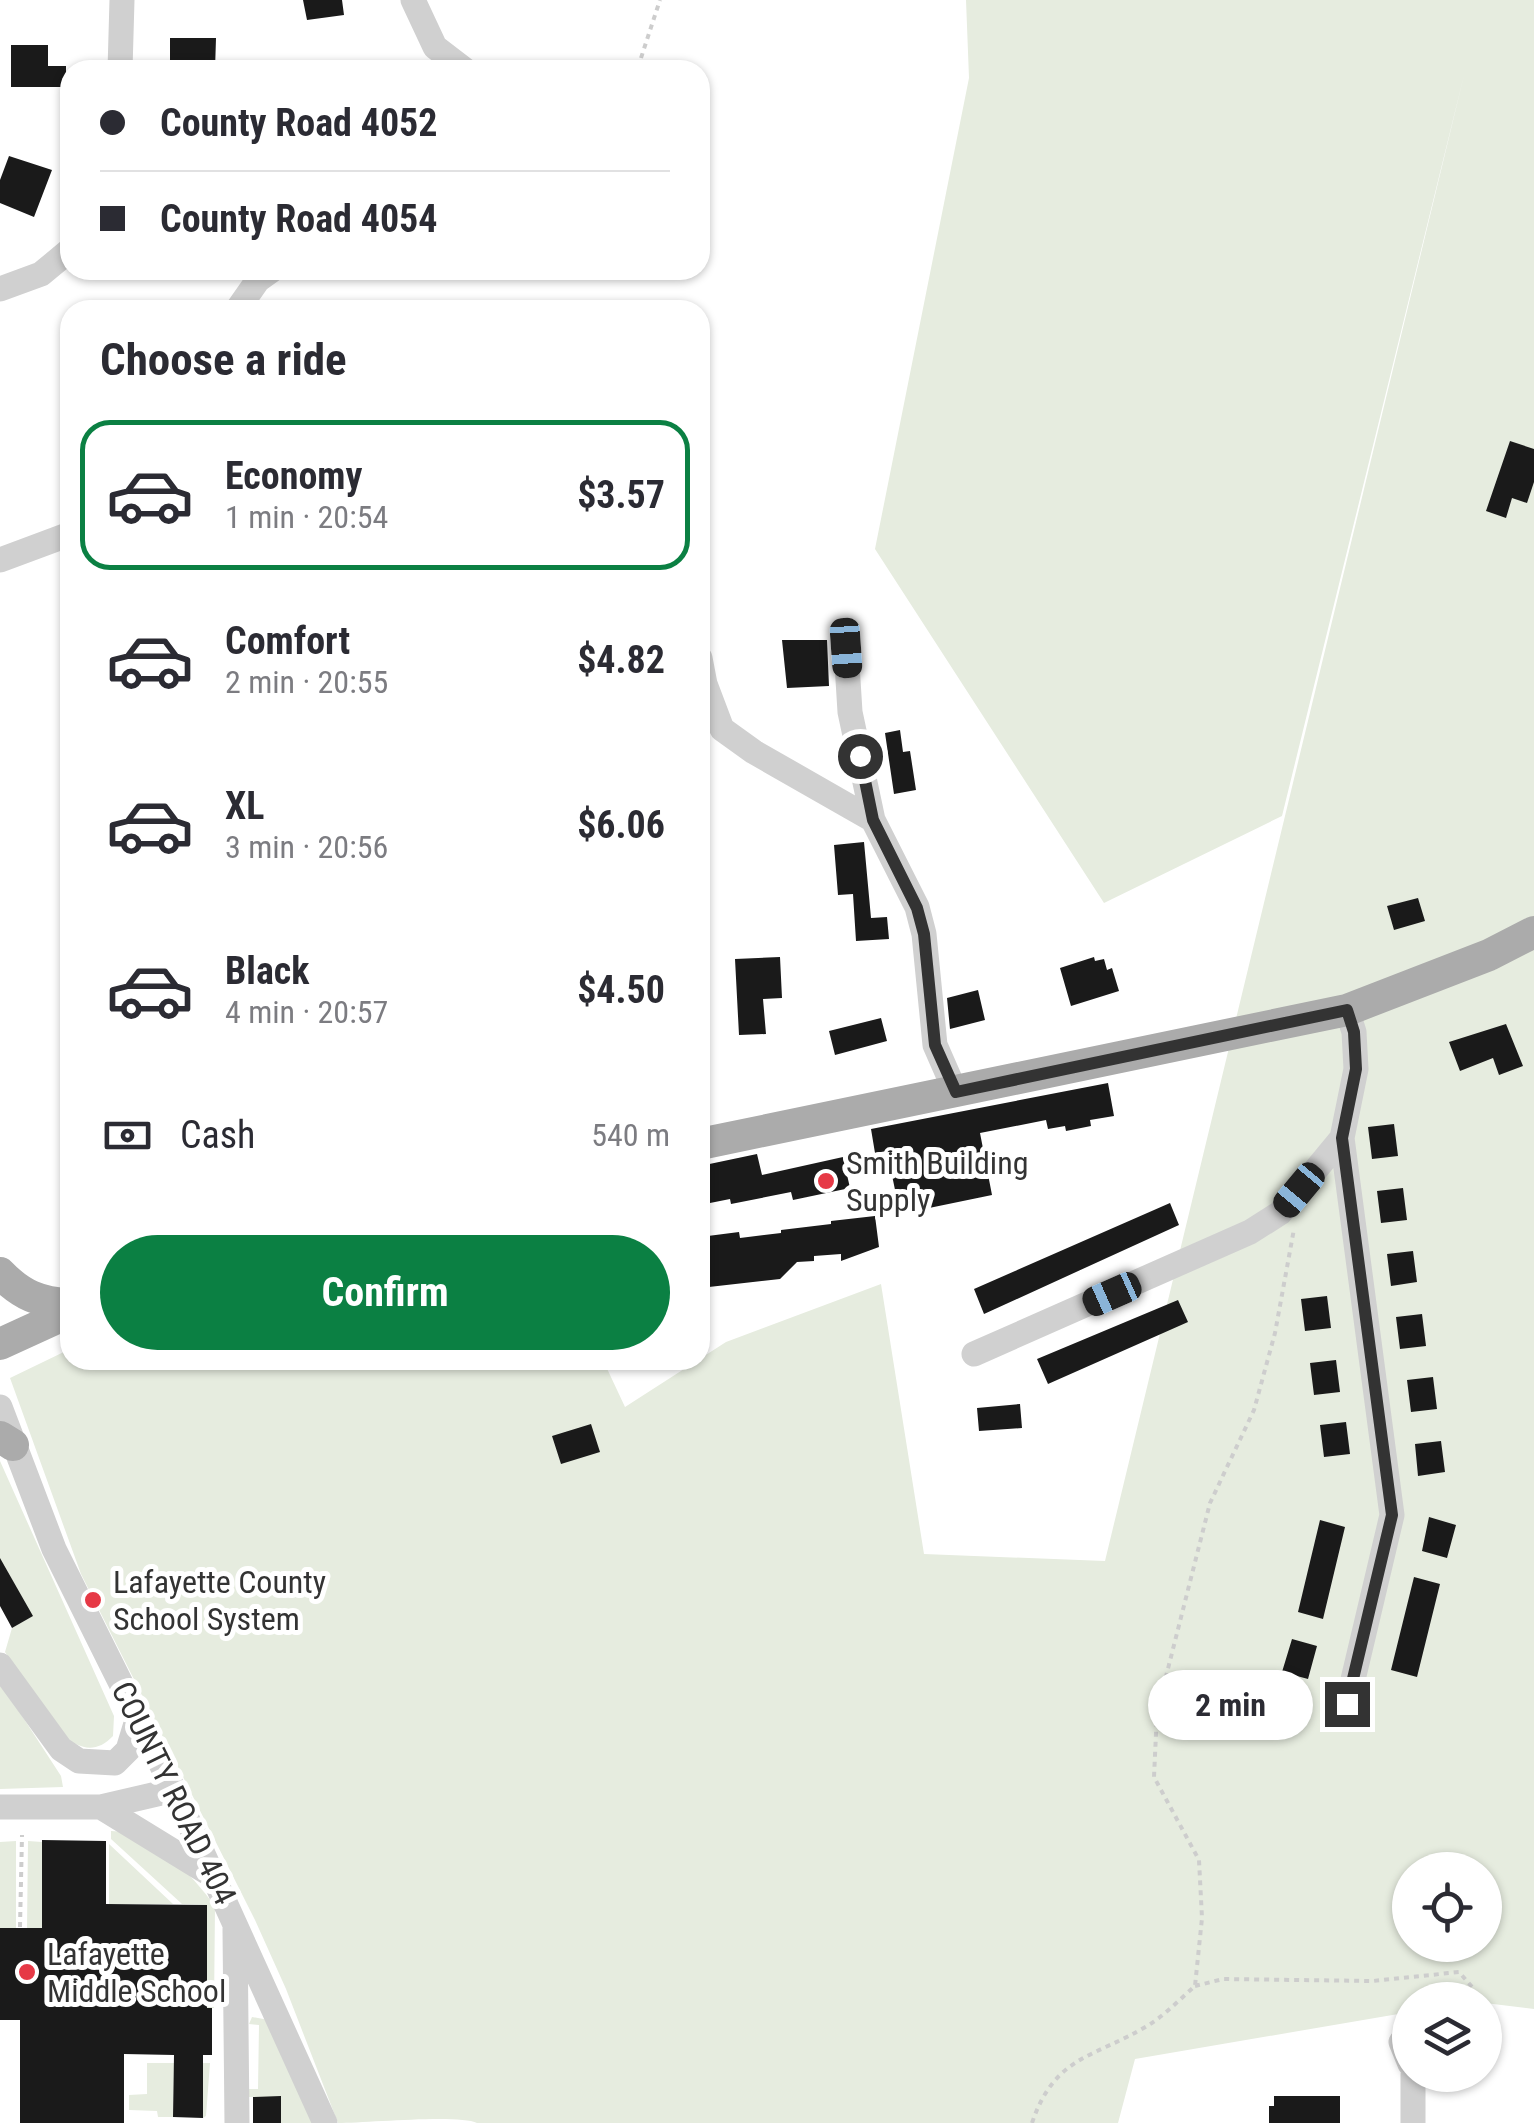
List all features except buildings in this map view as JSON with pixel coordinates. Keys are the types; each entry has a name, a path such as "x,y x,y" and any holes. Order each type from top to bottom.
{"main road":[{"path":"710,1142 1347,1010 1510,946 1534,932"},
{"path":"0,1274 25,1295 60,1304"},
{"path":"0,1344 60,1317"}],"street":[{"path":"120,60 122,0"},
{"path":"413,0 435,47 452,60"},
{"path":"0,289 40,274 60,258"},
{"path":"0,560 60,538"},
{"path":"846,648 850,712 873,820 917,908 924,934 935,1045 956,1092"},
{"path":"710,697 722,729 754,752 873,820"},
{"path":"1347,1010 1354,1032 1356,1069 1342,1138 1392,1515 1347,1704"},
{"path":"974,1354 1250,1232 1280,1213 1342,1138"},
{"name":"COUNTY ROAD 404","path":"0,1407 6,1441 54,1549 174,1790 325,2123"},
{"path":"0,1665 60,1750 80,1761 115,1763 128,1750 138,1717"},
{"path":"0,1806 101,1807 174,1790"},
{"path":"101,1807 215,1877"},
{"path":"235,1920 237,2123"},
{"path":"1413,2092 1413,2123"}],"path":[{"path":"641,58 660,0"},
{"path":"1195,1986 1202,1918 1199,1860 1154,1777 1157,1712 1210,1503 1259,1390 1286,1274 1299,1190"},
{"path":"20,1928 22,1835"},
{"path":"1032,2123 1040,2101 1071,2062 1149,2026 1195,1986 1223,1978 1373,1981 1459,1972 1468,1982"}],"shaded area":[{"path":"966,0 1534,0 1534,2009 1502,2005 1502,1982 1392,1982 1392,2015 1135,2059 1118,2123 477,2123 432,2119 338,2123 255,1920 81,1574 10,1378 60,1354 60,1370 608,1370 625,1407 682,1370 710,1370 710,1352 726,1342 881,1284 924,1554 1105,1561 1465,71 1282,816 1104,903 875,549 969,78"},
{"path":"0,1461 114,1716 113,1736 97,1747 81,1746 51,1722 5,1652 12,1628 32,1616 4,1565 0,1567"},
{"path":"0,1682 61,1776 63,1787 0,1789"},
{"path":"111,1831 142,1838 170,1856 215,1906 214,2008 207,2008 207,1905 182,1904 111,1839"},
{"path":"16,1841 16,1928 0,1928 0,1842"},
{"path":"28,1841 42,1842 42,1928 27,1928"},
{"path":"109,1844 173,1904 113,1904 109,1912"},
{"path":"252,2017 274,2021 318,2123 281,2123 281,2097 248,2097 247,2089 258,2089 259,2025 249,2024"},
{"path":"147,2063 210,2063 206,2116 203,2118 203,2066 174,2067 173,2117 158,2117 157,2111 129,2110 129,2095 147,2094"}],"place":[{"name":"Smith Building Supply","path":"826,1181"},
{"name":"Lafayette County School System","path":"93,1600"},
{"name":"Lafayette Middle School","path":"27,1972"}],"route":[{"path":"860,756 873,820 917,908 924,934 935,1045 956,1092 1347,1010 1354,1032 1356,1069 1342,1138 1392,1515 1347,1704"}]}
